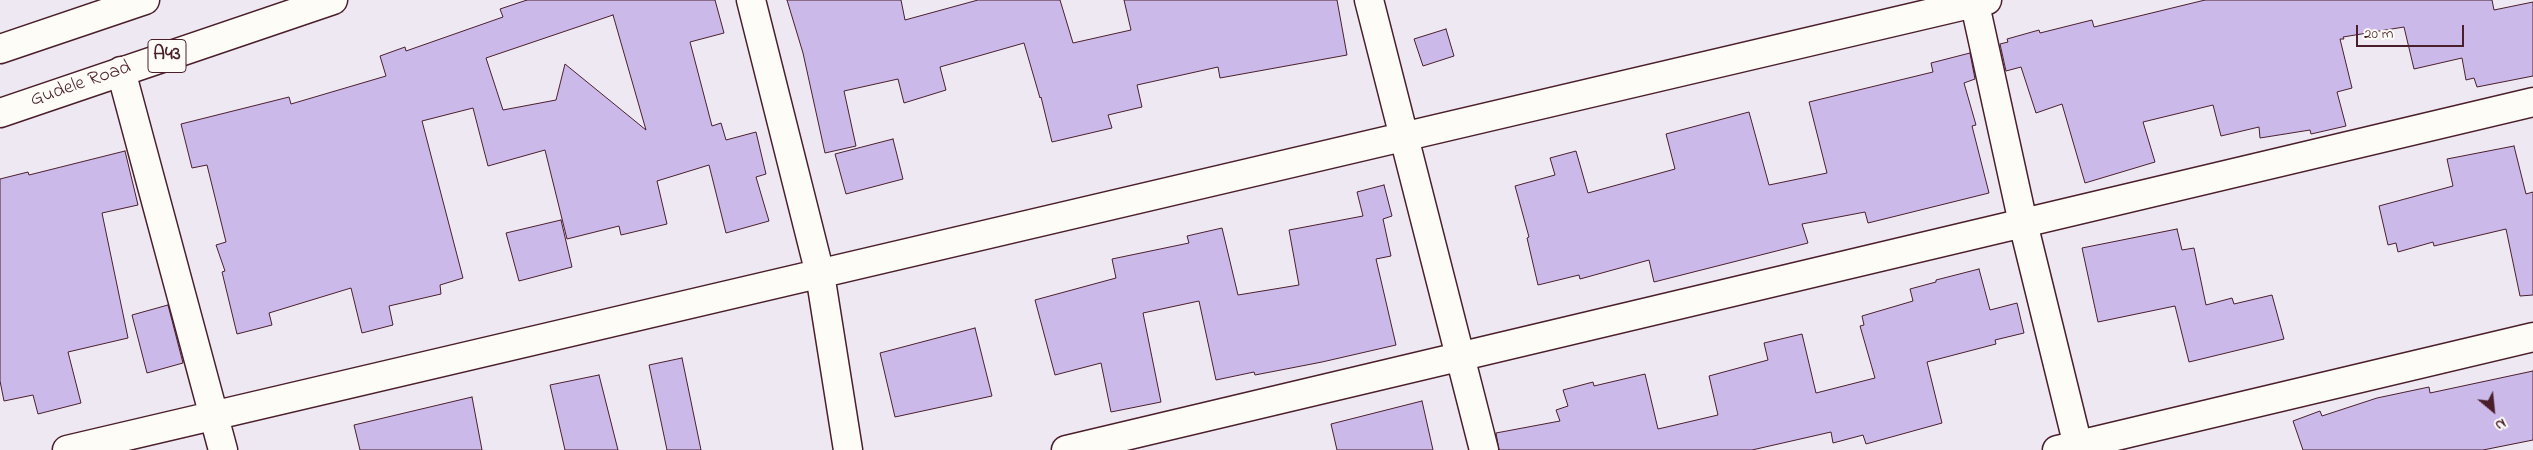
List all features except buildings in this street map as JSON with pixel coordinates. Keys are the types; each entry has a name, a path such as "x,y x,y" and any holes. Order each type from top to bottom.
{"main road":[{"path":"0,49 110,6 145,0"},
{"name":"Gudele Road","path":"0,113 333,0"},
{"path":"751,0 820,274 848,450"},
{"path":"1369,0 1484,450"},
{"path":"67,450 1978,1 2071,448 2533,337"},
{"path":"120,71 216,415 223,450"},
{"path":"1066,450 2533,102"}]}
